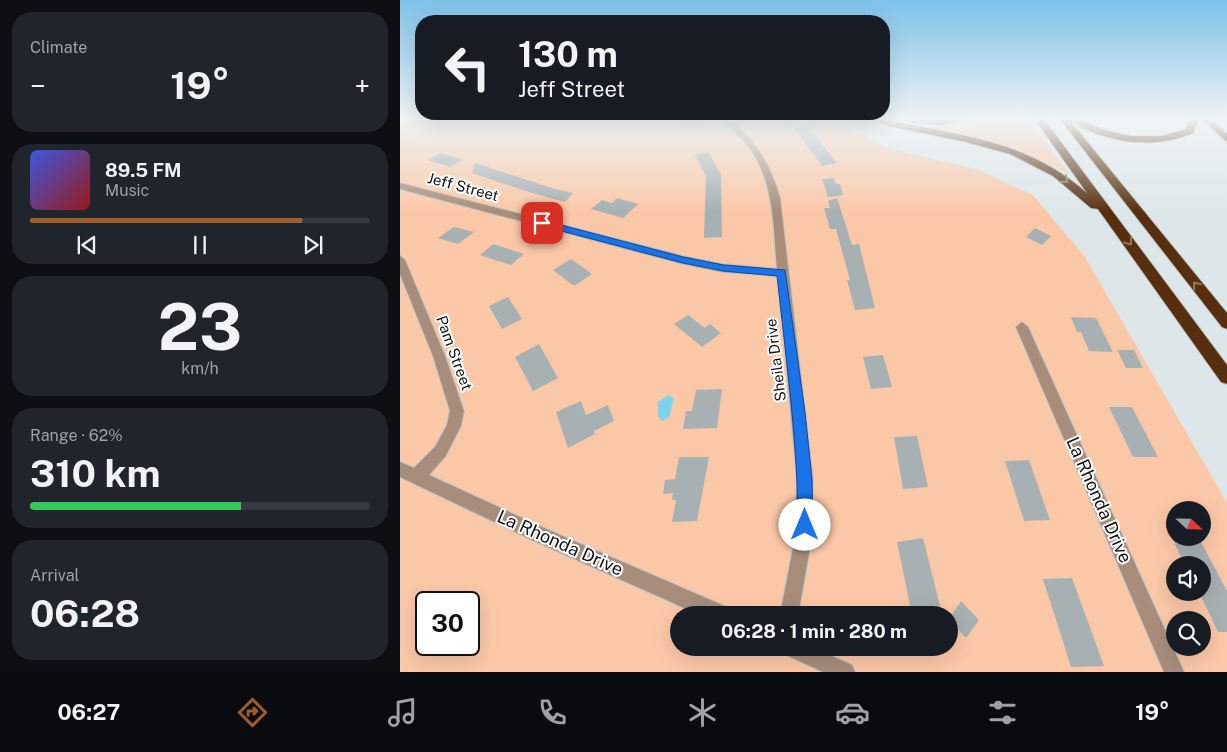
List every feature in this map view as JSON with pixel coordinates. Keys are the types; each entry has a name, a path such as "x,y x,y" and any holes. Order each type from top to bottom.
{"highway":[{"path":"1000,149 1028,158 1056,173 1118,226"},
{"path":"1061,149 1227,376"},
{"path":"1088,149 1227,323"}],"street":[{"name":"Sheila Drive","path":"754,149 769,173 775,198 805,480 805,525 798,578 791,606"},
{"name":"Jeff Street","path":"400,186 683,260 733,269 782,273"},
{"path":"400,198 411,189"},
{"name":"Pam Street","path":"400,260 439,356 457,411 454,426 440,452 416,477"},
{"name":"La Rhonda Drive","path":"1022,327 1174,672"},
{"name":"La Rhonda Drive","path":"400,469 538,534 702,606"},
{"path":"810,656 845,672"}],"shaded area":[{"path":"400,149 893,149 976,169 1033,195 1085,257 1227,503 1227,672 400,672"},
{"path":"1013,149 1052,149 1070,175 1053,166"}],"water":[{"path":"668,395 674,398 669,417 662,421 658,416 658,402"}],"building":[{"path":"810,149 826,149 837,163 822,166"},
{"path":"708,152 721,175 722,237 704,238 706,176 695,155"},
{"path":"441,153 463,160 450,167 428,160"},
{"path":"475,163 573,193 565,202 535,194 472,173"},
{"path":"834,178 836,184 840,184 843,195 828,197 822,179"},
{"path":"617,198 638,204 623,218 591,209 602,200 612,203"},
{"path":"837,198 852,245 859,244 875,308 855,310 847,280 850,280 836,229 830,229 824,208 830,208 828,201"},
{"path":"454,227 474,232 458,244 438,238"},
{"path":"1035,228 1051,236 1042,245 1026,237"},
{"path":"493,244 524,254 511,265 480,255"},
{"path":"571,259 592,274 574,286 553,270"},
{"path":"508,297 522,319 502,329 489,306"},
{"path":"688,315 705,328 710,324 721,333 702,347 674,324"},
{"path":"1071,317 1096,318 1113,352 1089,351 1081,332 1077,332"},
{"path":"539,344 558,378 533,391 515,357"},
{"path":"1117,350 1134,350 1143,368 1126,368"},
{"path":"883,355 892,387 871,389 863,357"},
{"path":"722,389 717,428 683,429 686,411 692,411 696,390"},
{"path":"581,401 586,415 608,405 614,421 594,431 595,434 568,448 556,412"},
{"path":"1109,407 1132,407 1158,457 1133,457"},
{"path":"917,436 928,487 903,489 894,437"},
{"path":"679,457 709,457 697,521 672,522 676,500 672,500 673,493 663,494 665,480 675,479"},
{"path":"1029,460 1050,520 1024,521 1005,461"},
{"path":"923,538 940,606 910,606 897,542"},
{"path":"1176,546 1203,546 1209,556 1181,556"},
{"path":"1211,561 1227,591 1227,632 1218,632 1211,617 1211,611 1208,611 1203,601 1211,601"},
{"path":"1072,578 1104,666 1071,667 1043,579"},
{"path":"961,601 979,620 966,638 958,629 958,606"}],"route":[{"path":"542,223 683,260 751,272 782,273 799,412 805,480 805,525"}]}
